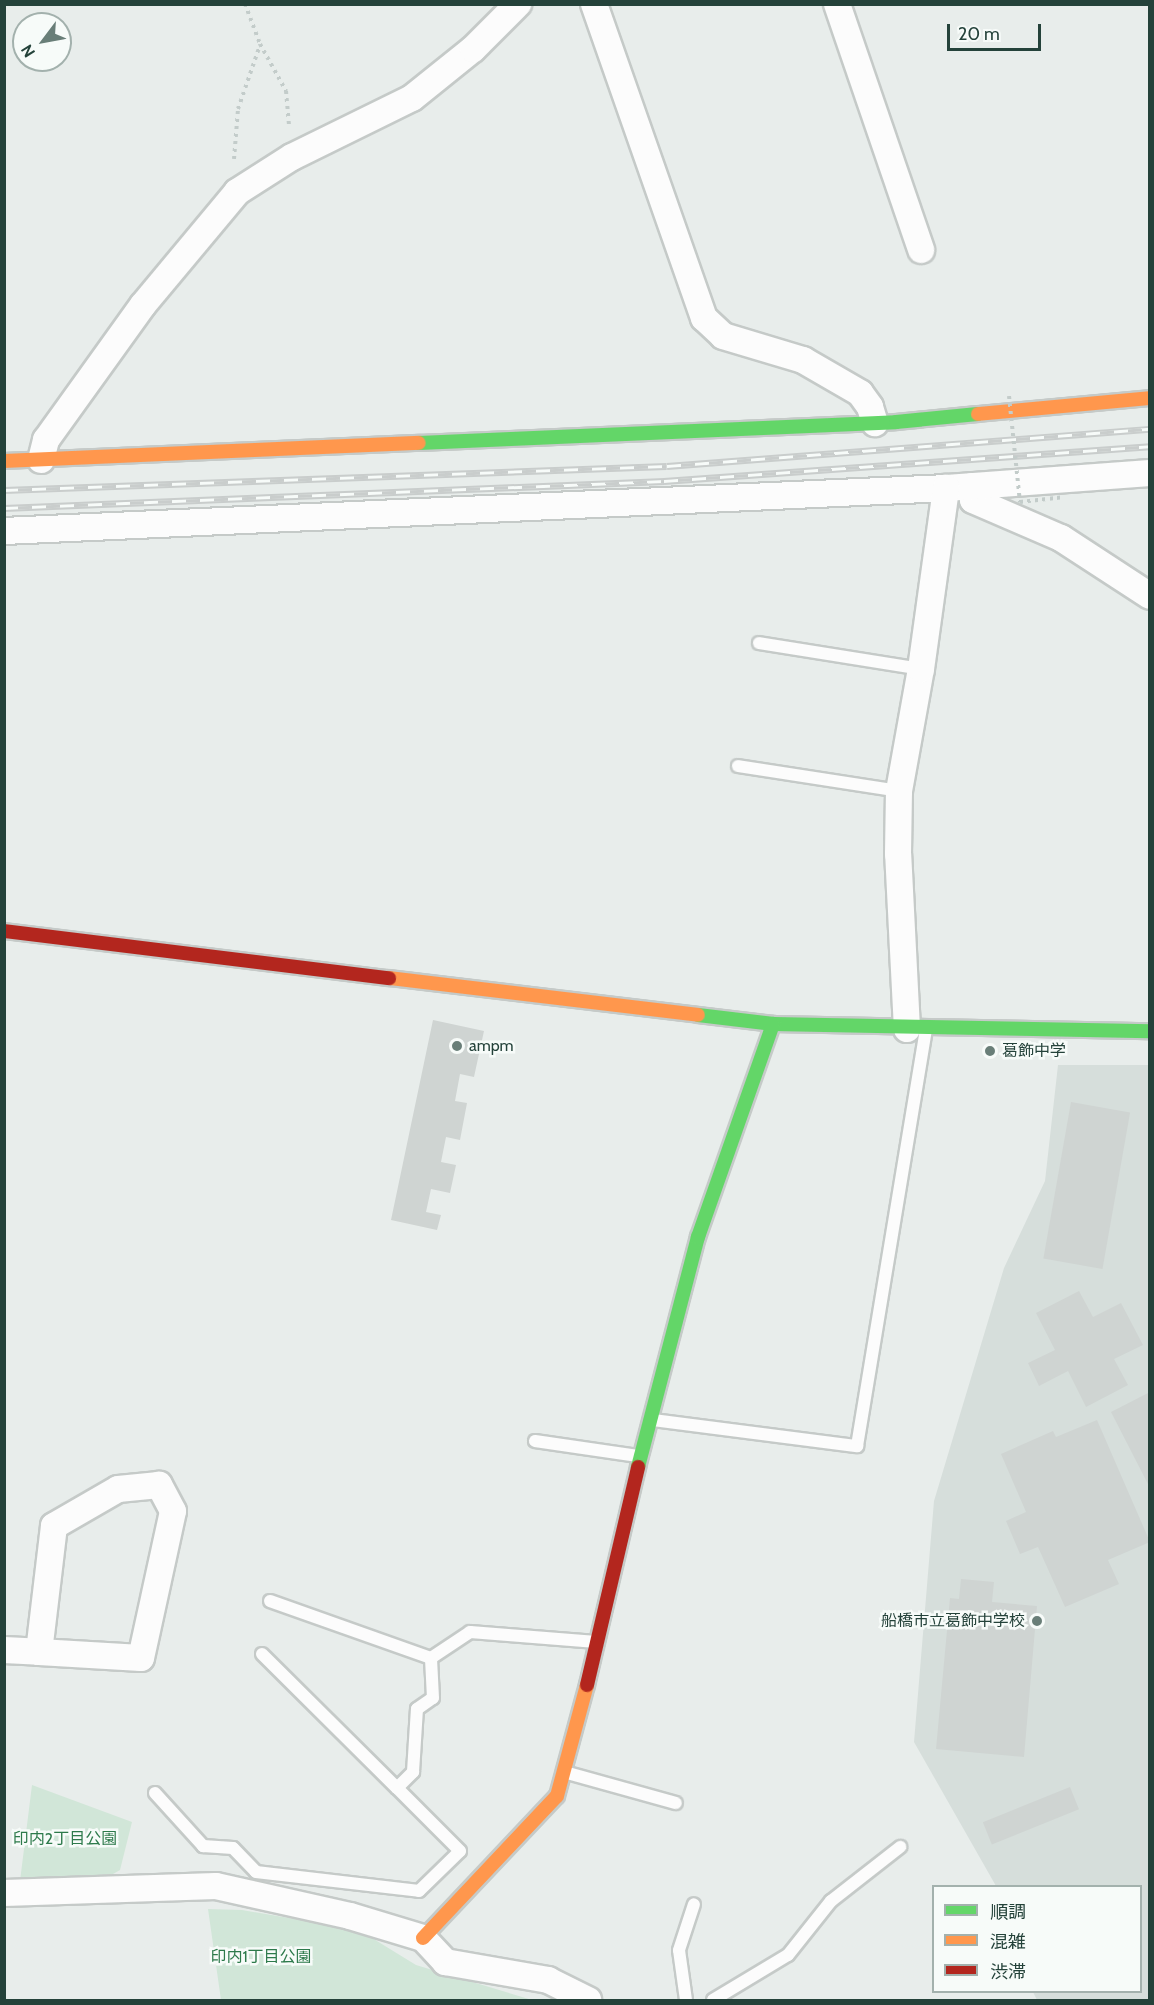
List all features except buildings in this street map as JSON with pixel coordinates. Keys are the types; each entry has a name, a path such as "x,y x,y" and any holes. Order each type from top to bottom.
{"street":[{"path":"41,460 46,440 136,315 237,192 292,157 412,98 473,49 518,4"},
{"path":"594,4 704,318 723,336 804,360 860,393 870,406 875,423"},
{"path":"837,4 921,250"},
{"path":"4,461 875,423 1149,398"},
{"path":"4,531 946,488 1149,473"},
{"path":"972,486 973,500 1061,538 1149,596"},
{"path":"917,1029 898,854 899,791 921,669 946,488"},
{"path":"4,931 772,1024 917,1029 1149,1031"},
{"path":"423,1938 557,1796 598,1643 649,1419 698,1237 772,1024"},
{"path":"4,1650 141,1658 173,1511 159,1485 118,1489 54,1526 39,1652"},
{"path":"4,1893 216,1886 351,1916 423,1938 445,1962 548,1980 588,2001"}],"lane":[{"path":"759,643 921,669"},
{"path":"738,766 899,791"},
{"path":"649,1419 857,1446 917,1029"},
{"path":"535,1442 640,1456"},
{"path":"270,1601 431,1658"},
{"path":"431,1658 470,1632 598,1643"},
{"path":"155,1793 203,1846 233,1848 256,1872 419,1891 460,1851 262,1654"},
{"path":"397,1788 413,1772 417,1709 433,1698 431,1658"},
{"path":"564,1772 676,1803"},
{"path":"713,2001 788,1954 831,1901 900,1846"},
{"path":"686,2001 680,1950 694,1904"}],"path":[{"path":"245,4 260,44 286,91 292,157"},
{"path":"237,192 232,143 238,109 260,44"},
{"path":"1009,396 1020,502 1065,497"}],"shaded area":[{"name":"船橋市立葛飾中学校","path":"1058,1065 1149,1065 1149,2000 1037,2000 1034,1993 1142,1993 1142,1885 995,1885 914,1742 934,1501 1004,1268 1045,1181"}],"green space":[{"name":"印内2丁目公園","path":"32,1785 132,1822 120,1870 113,1874 20,1881"},
{"name":"印内1丁目公園","path":"208,1909 242,1910 359,1930 416,1965 532,2000 221,2000"}],"railway":[{"path":"4,490 667,466 1150,429"},
{"path":"4,508 664,481 1150,446"}],"traffic: fast":[{"path":"419,443 896,422 978,414"},
{"path":"698,1015 773,1024 1150,1031"},
{"path":"638,1467 698,1237 773,1024"}],"traffic: slow":[{"path":"978,414 1150,398"},
{"path":"4,461 419,443"},
{"path":"389,978 698,1015"},
{"path":"423,1938 557,1796 587,1685"}],"traffic: jam":[{"path":"4,931 389,978"},
{"path":"587,1685 638,1467"}],"place":[{"name":"ampm","path":"457,1046"},
{"name":"葛飾中学","path":"990,1051"},
{"name":"船橋市立葛飾中学校","path":"1037,1621"}]}
